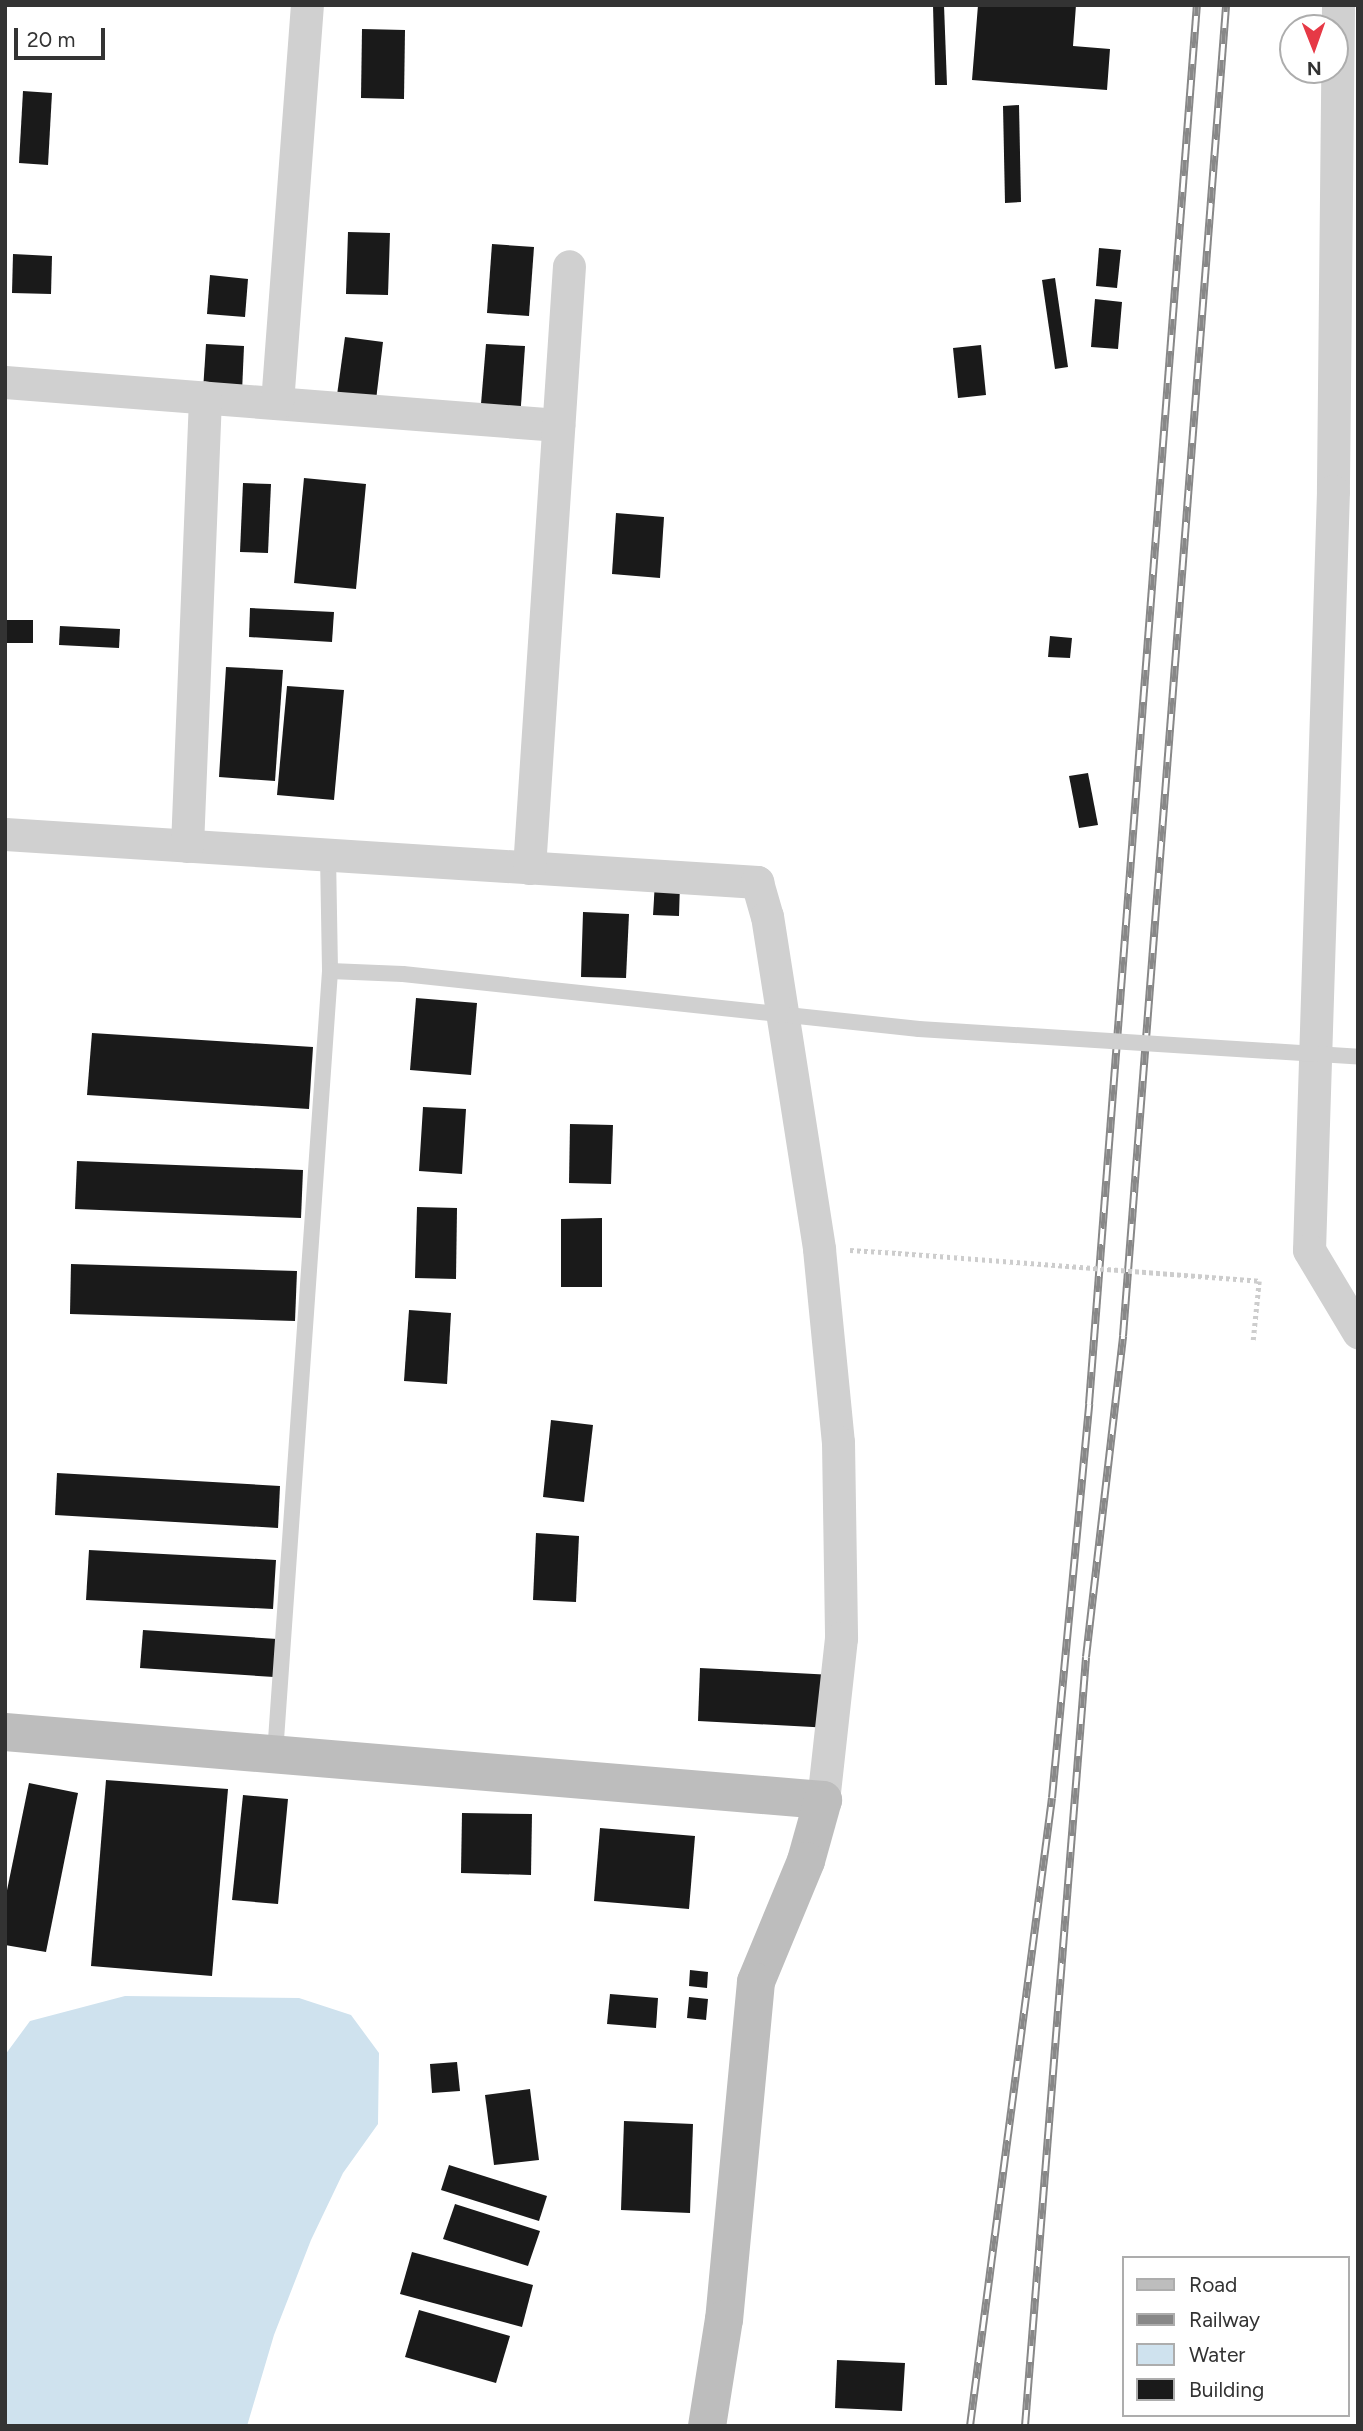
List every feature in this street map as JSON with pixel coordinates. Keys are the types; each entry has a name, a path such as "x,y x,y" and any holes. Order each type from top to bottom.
{"street":[{"path":"278,403 307,5"},
{"path":"1338,5 1345,492 1309,1250 1358,1332"},
{"path":"529,868 569,267"},
{"path":"5,382 558,425"},
{"path":"187,846 205,397"},
{"path":"5,834 757,882 767,916 819,1249 838,1442 841,1638 823,1800 806,1861 756,1982 724,2319 707,2426"},
{"path":"5,1732 823,1800"}],"lane":[{"path":"275,1755 330,971 328,855"},
{"path":"330,971 403,974 919,1029 1358,1058"}],"path":[{"path":"819,1249 1259,1281 1253,1340"}],"water":[{"path":"125,1996 299,1998 351,2015 379,2053 378,2124 343,2173 311,2240 274,2335 247,2426 5,2426 5,2055 30,2021"}],"building":[{"path":"933,5 944,5 947,85 935,85"},
{"path":"978,5 1076,5 1073,46 1110,49 1107,90 972,80"},
{"path":"362,29 405,30 404,99 361,98"},
{"path":"23,91 52,93 48,165 19,163"},
{"path":"1019,105 1021,202 1005,203 1003,106"},
{"path":"348,232 390,233 388,295 346,294"},
{"path":"492,244 534,247 529,316 487,313"},
{"path":"1099,248 1121,250 1117,288 1096,286"},
{"path":"13,254 52,256 51,294 12,293"},
{"path":"210,275 248,279 245,317 207,314"},
{"path":"1055,278 1068,367 1055,369 1042,280"},
{"path":"1095,299 1122,302 1118,349 1091,347"},
{"path":"345,337 383,342 376,400 337,395"},
{"path":"206,344 244,346 242,392 203,391"},
{"path":"486,344 525,346 520,420 480,416"},
{"path":"981,345 986,395 958,398 953,348"},
{"path":"304,478 366,484 356,589 294,583"},
{"path":"243,483 271,484 268,553 240,552"},
{"path":"616,513 664,517 660,578 612,574"},
{"path":"250,608 334,612 332,642 249,637"},
{"path":"5,620 33,620 33,643 5,643"},
{"path":"60,626 120,629 119,648 59,645"},
{"path":"1050,636 1072,638 1070,658 1048,657"},
{"path":"226,667 283,670 275,781 219,777"},
{"path":"287,686 344,690 334,800 277,795"},
{"path":"1088,773 1098,825 1079,828 1069,776"},
{"path":"655,882 680,883 679,916 653,915"},
{"path":"583,912 629,914 626,978 581,977"},
{"path":"416,998 477,1003 471,1075 410,1070"},
{"path":"92,1033 313,1047 309,1109 87,1095"},
{"path":"423,1107 466,1109 462,1174 419,1171"},
{"path":"570,1124 613,1125 611,1184 569,1183"},
{"path":"77,1161 303,1170 301,1218 75,1209"},
{"path":"417,1207 457,1208 456,1279 415,1278"},
{"path":"602,1218 602,1287 561,1287 561,1219"},
{"path":"71,1264 297,1271 295,1321 70,1314"},
{"path":"409,1310 451,1313 447,1384 404,1381"},
{"path":"551,1420 593,1425 584,1502 543,1497"},
{"path":"57,1473 280,1486 278,1528 55,1515"},
{"path":"536,1533 579,1536 576,1602 533,1600"},
{"path":"89,1550 276,1560 273,1609 86,1600"},
{"path":"143,1630 277,1639 274,1677 140,1668"},
{"path":"700,1668 833,1675 831,1728 698,1721"},
{"path":"106,1780 228,1789 212,1976 91,1966"},
{"path":"29,1783 78,1793 46,1952 5,1945 5,1900"},
{"path":"243,1795 288,1799 278,1904 232,1900"},
{"path":"462,1813 532,1814 531,1875 461,1873"},
{"path":"600,1828 695,1836 689,1909 594,1901"},
{"path":"690,1970 708,1972 707,1988 689,1986"},
{"path":"610,1994 658,1998 656,2028 607,2024"},
{"path":"689,1997 708,1999 706,2020 687,2018"},
{"path":"457,2062 460,2091 432,2093 430,2064"},
{"path":"530,2089 539,2160 494,2165 485,2095"},
{"path":"624,2121 693,2124 690,2213 621,2210"},
{"path":"449,2165 547,2196 539,2221 441,2190"},
{"path":"455,2204 540,2231 528,2266 443,2239"},
{"path":"412,2252 533,2285 522,2327 400,2294"},
{"path":"419,2310 510,2336 496,2383 405,2357"},
{"path":"837,2360 905,2363 902,2411 835,2408"}],"railway":[{"path":"970,2426 1052,1798 1089,1404 1197,5"},
{"path":"1025,2426 1086,1657 1123,1336 1226,5"}]}
